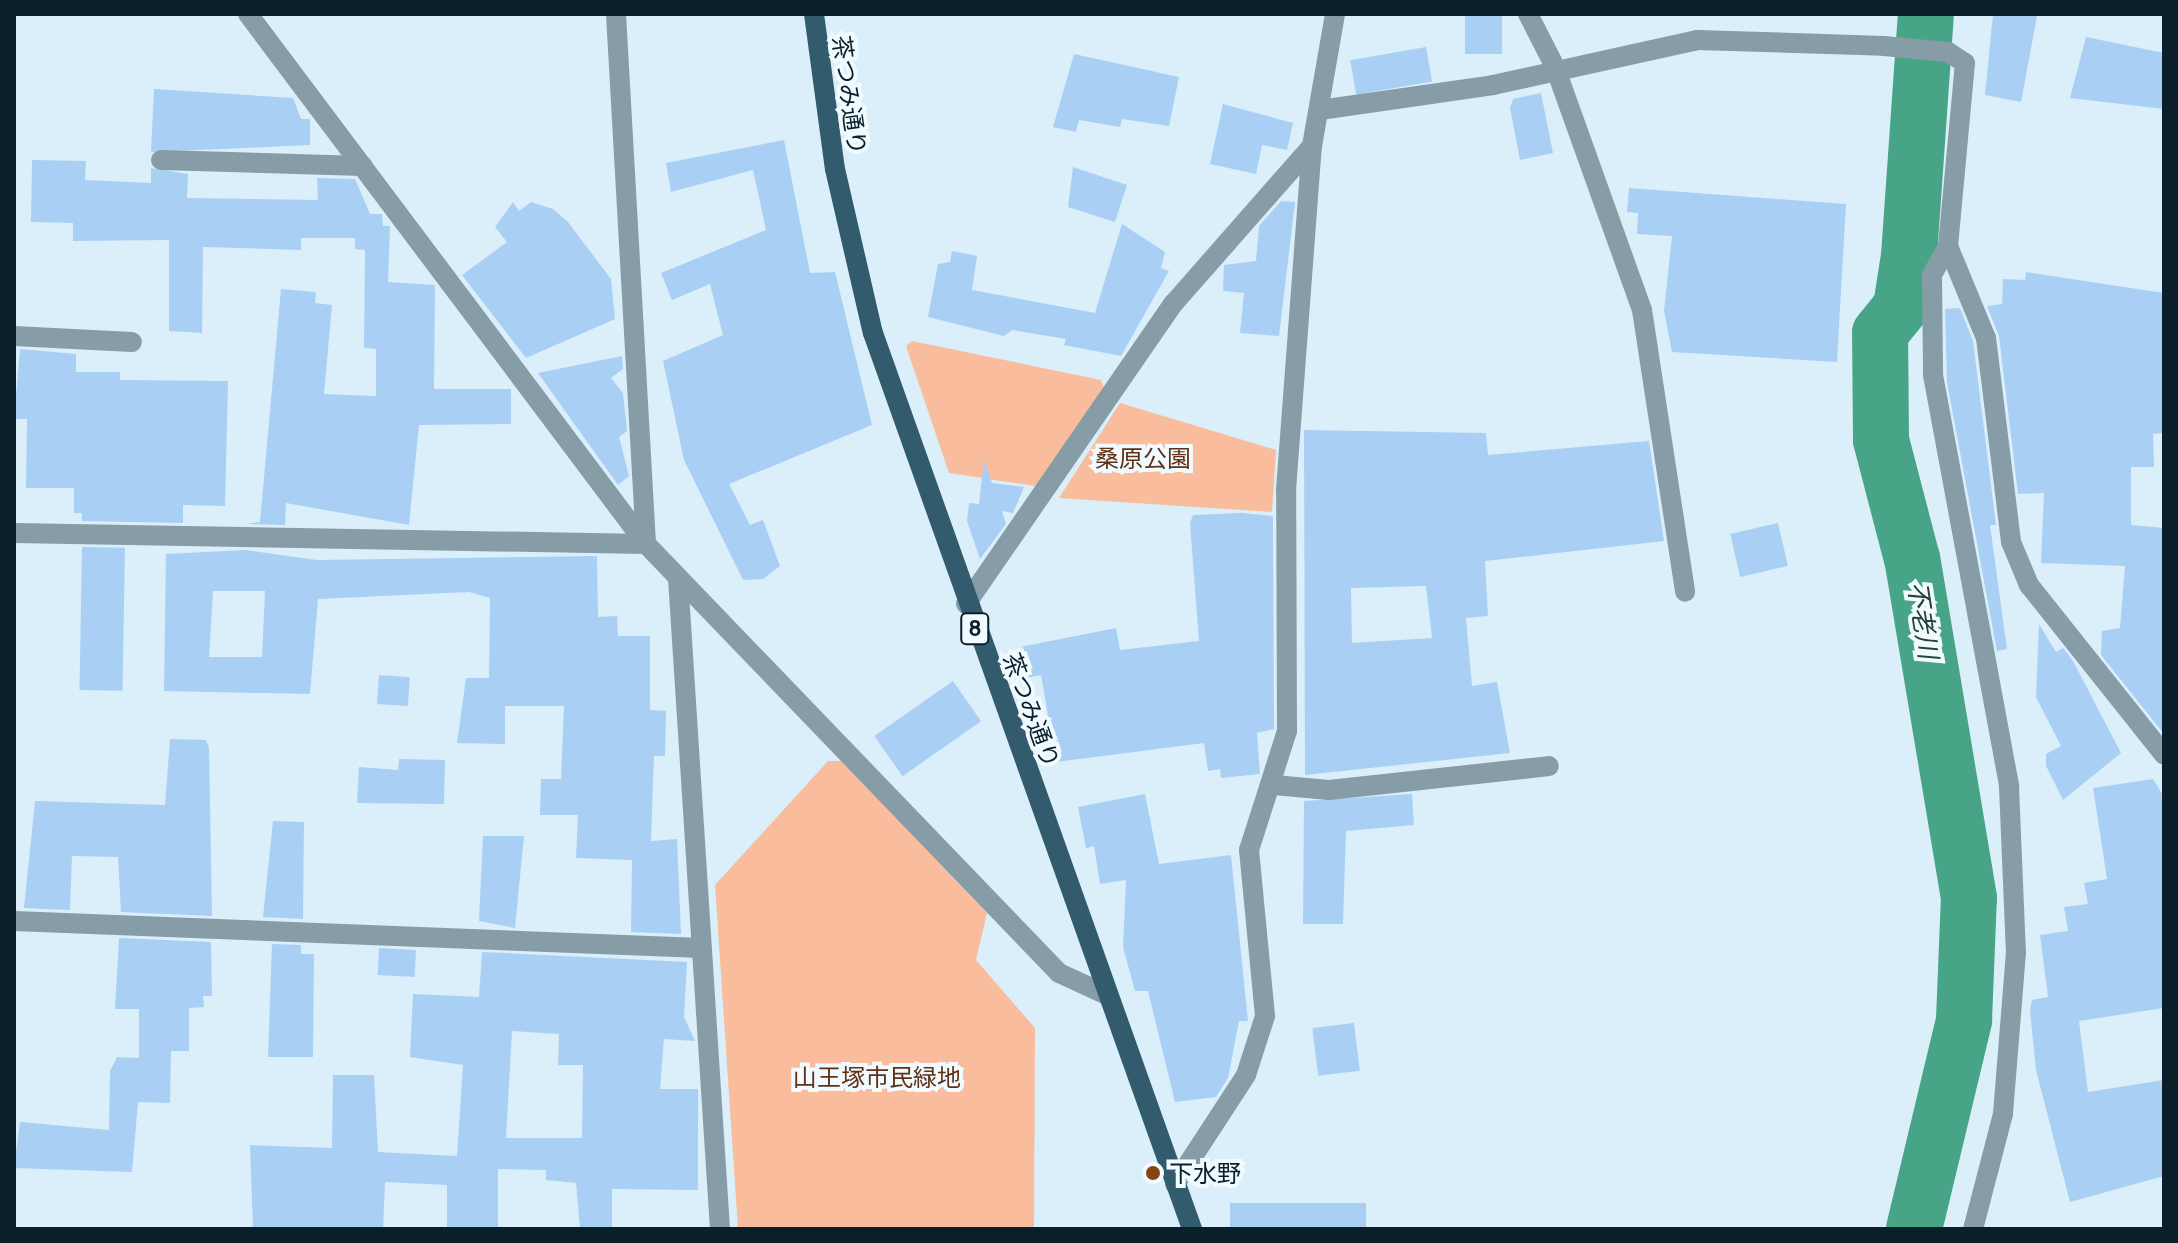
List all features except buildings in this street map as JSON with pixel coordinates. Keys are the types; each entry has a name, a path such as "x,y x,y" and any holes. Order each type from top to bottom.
{"main road":[{"name":"茶つみ通り","path":"814,14 835,169 870,322 966,604 1192,1229"}],"street":[{"path":"248,14 646,544 1059,973 1107,995"},
{"path":"616,14 646,544"},
{"path":"1175,1184 1256,1054 1265,1016 1249,850 1274,785 1287,731 1283,553 1312,146 1335,14"},
{"path":"1528,14 1555,67 1642,310 1685,592"},
{"path":"1320,110 1493,85 1555,67 1697,40 1884,46 1948,52 1965,63 1948,246 1932,275 1933,375 2009,787 2016,952 2003,1114 1973,1229"},
{"path":"966,604 1174,303 1312,146"},
{"path":"161,160 363,166"},
{"path":"1948,246 1986,338 2018,566 2164,755"},
{"path":"14,336 132,342"},
{"path":"14,533 646,544"},
{"path":"678,578 720,1229"},
{"path":"1274,785 1329,790 1549,766"},
{"path":"14,921 701,948"}],"green space":[{"path":"912,341 1101,380 1104,388 1042,487 949,473 906,346"},
{"name":"桑原公園","path":"1120,403 1276,450 1272,512 1059,498"},
{"name":"山王塚市民緑地","path":"828,761 842,761 987,913 976,960 1035,1028 1034,1229 738,1229 715,885"}],"waterway":[{"name":"不老川","path":"1914,1229 1964,1020 1969,898 1912,559 1881,440 1880,333 1901,307 1909,256 1926,14"}],"place":[{"name":"下水野","path":"1153,1173"}]}
